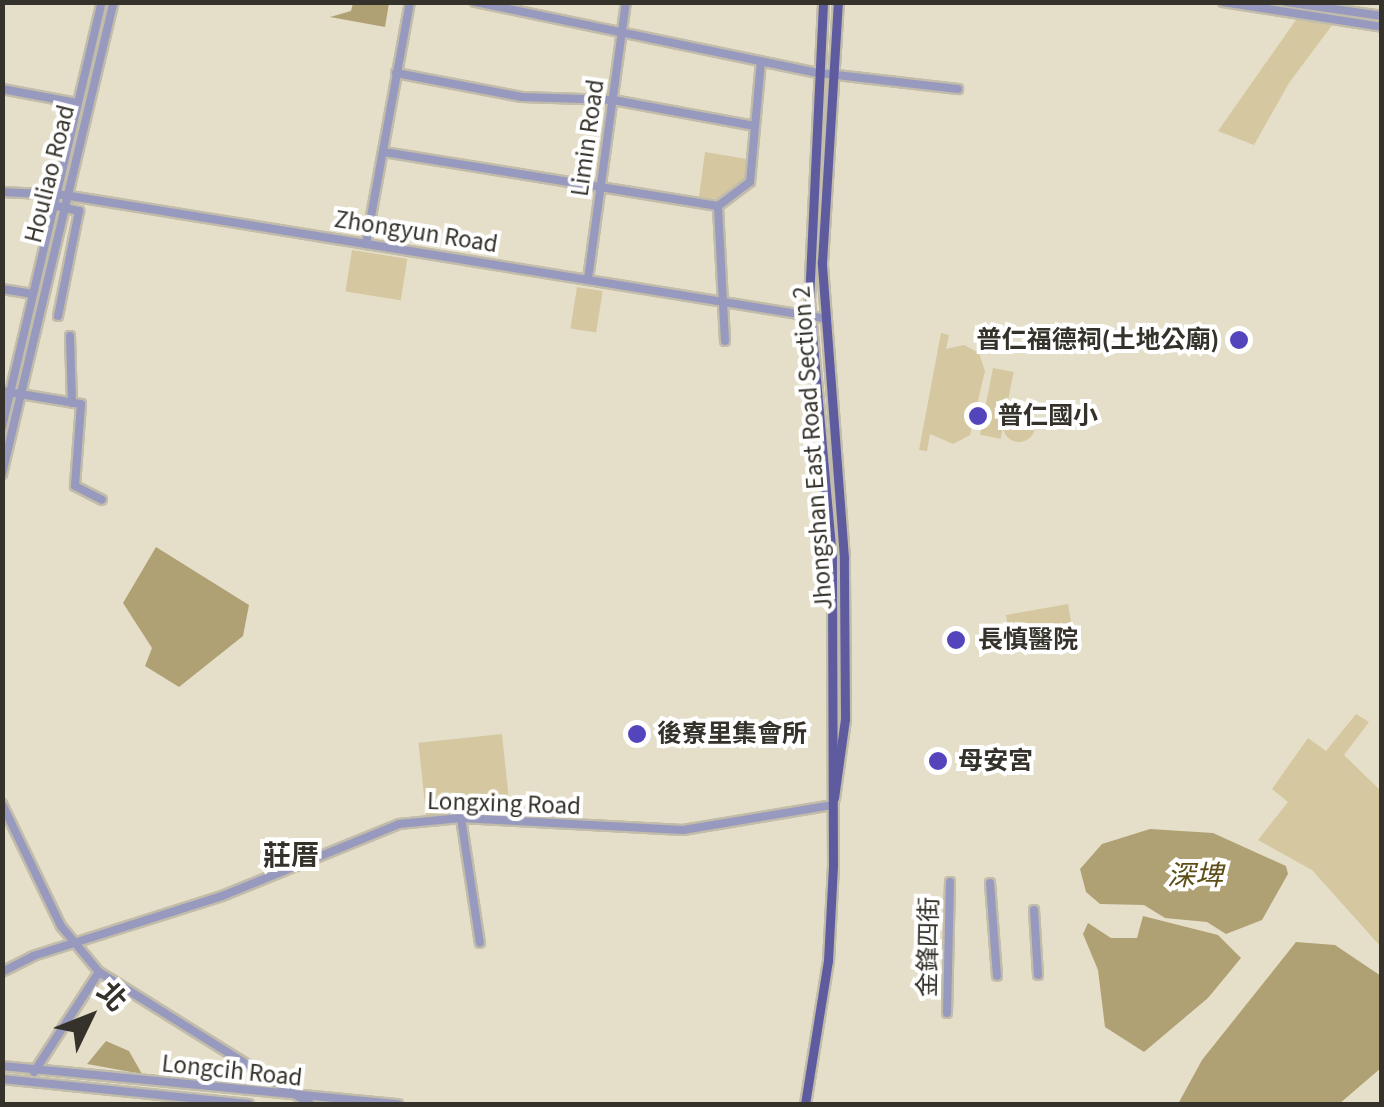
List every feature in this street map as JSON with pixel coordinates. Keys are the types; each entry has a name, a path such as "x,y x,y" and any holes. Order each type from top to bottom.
{"main road":[{"name":"Jhongshan East Road Section 2","path":"823,2 810,316 832,558 832,806"},
{"name":"Jhongshan East Road Section 2","path":"832,806 844,731 844,558 823,318 838,2"},
{"path":"805,1104 828,960 832,806"}],"street":[{"name":"Houliao Road","path":"59,194 76,103 102,2"},
{"name":"Houliao Road","path":"2,427 59,194 114,2"},
{"path":"366,244 410,2"},
{"path":"475,2 820,73 958,89"},
{"name":"Limin Road","path":"588,279 626,2"},
{"path":"1223,2 1382,27"},
{"path":"1286,2 1382,16"},
{"path":"384,152 718,206 750,182 761,61"},
{"path":"396,73 522,97 613,100 755,126"},
{"path":"2,89 76,103"},
{"name":"Zhongyun Road","path":"2,192 59,194 823,318"},
{"name":"Houliao Road","path":"2,474 11,393 56,206"},
{"path":"56,206 79,212 58,316"},
{"path":"718,206 725,341"},
{"path":"2,288 32,294"},
{"path":"70,336 72,403"},
{"path":"11,393 72,403 83,409 76,486 102,500"},
{"path":"2,804 74,943 99,972 310,1104"},
{"name":"Longxing Road","path":"74,943 222,896 379,829 461,818 683,830 832,806"},
{"path":"461,818 480,943"},
{"name":"金鋒四街","path":"948,1013 950,882"},
{"path":"990,883 997,976"},
{"path":"1034,910 1038,975"},
{"path":"2,972 74,943"},
{"path":"34,1072 99,972"},
{"name":"Longcih Road","path":"2,1066 301,1098 398,1104"},
{"name":"Longcih Road","path":"2,1079 249,1104"}],"shaded area":[{"path":"1298,17 1333,24 1289,83 1254,145 1218,131"},
{"path":"705,152 747,159 744,179 716,199 699,197"},
{"path":"352,250 407,259 401,300 345,291"},
{"path":"577,287 603,291 596,333 570,328"},
{"path":"941,333 949,335 946,349 964,345 979,353 985,371 970,435 953,444 930,434 927,451 919,450"},
{"path":"993,368 1014,372 1001,439 980,435"},
{"path":"1019,410 1030,415 1035,426 1030,437 1019,442 1008,437 1003,426 1008,415"},
{"path":"1068,604 1074,638 1012,649 1006,615"},
{"path":"1356,714 1369,722 1344,755 1381,791 1381,947 1312,870 1258,840 1288,802 1272,789 1308,738 1326,751"},
{"path":"502,734 510,813 427,821 418,743"}],"water":[{"path":"353,3 389,3 385,27 330,17 351,11"},
{"path":"156,547 249,605 243,636 179,687 145,666 152,648 123,603"},
{"name":"深埤","path":"1150,829 1213,833 1286,866 1288,874 1262,920 1226,934 1207,922 1165,918 1144,905 1100,904 1086,892 1080,869 1102,844"},
{"name":"深埤","path":"1143,916 1218,935 1241,958 1208,998 1144,1052 1105,1027 1098,970 1083,934 1088,923 1111,938 1137,938"},
{"path":"1296,942 1335,945 1381,976 1381,1068 1339,1104 1178,1104 1202,1060"},
{"path":"106,1041 129,1051 142,1074 87,1064"}],"place":[{"name":"普仁福德祠(土地公廟)","path":"1239,340"},
{"name":"普仁國小","path":"978,416"},
{"name":"長慎醫院","path":"956,640"},
{"name":"後寮里集會所","path":"637,734"},
{"name":"母安宮","path":"938,761"}],"district":[{"name":"莊厝","path":"291,856"}]}
